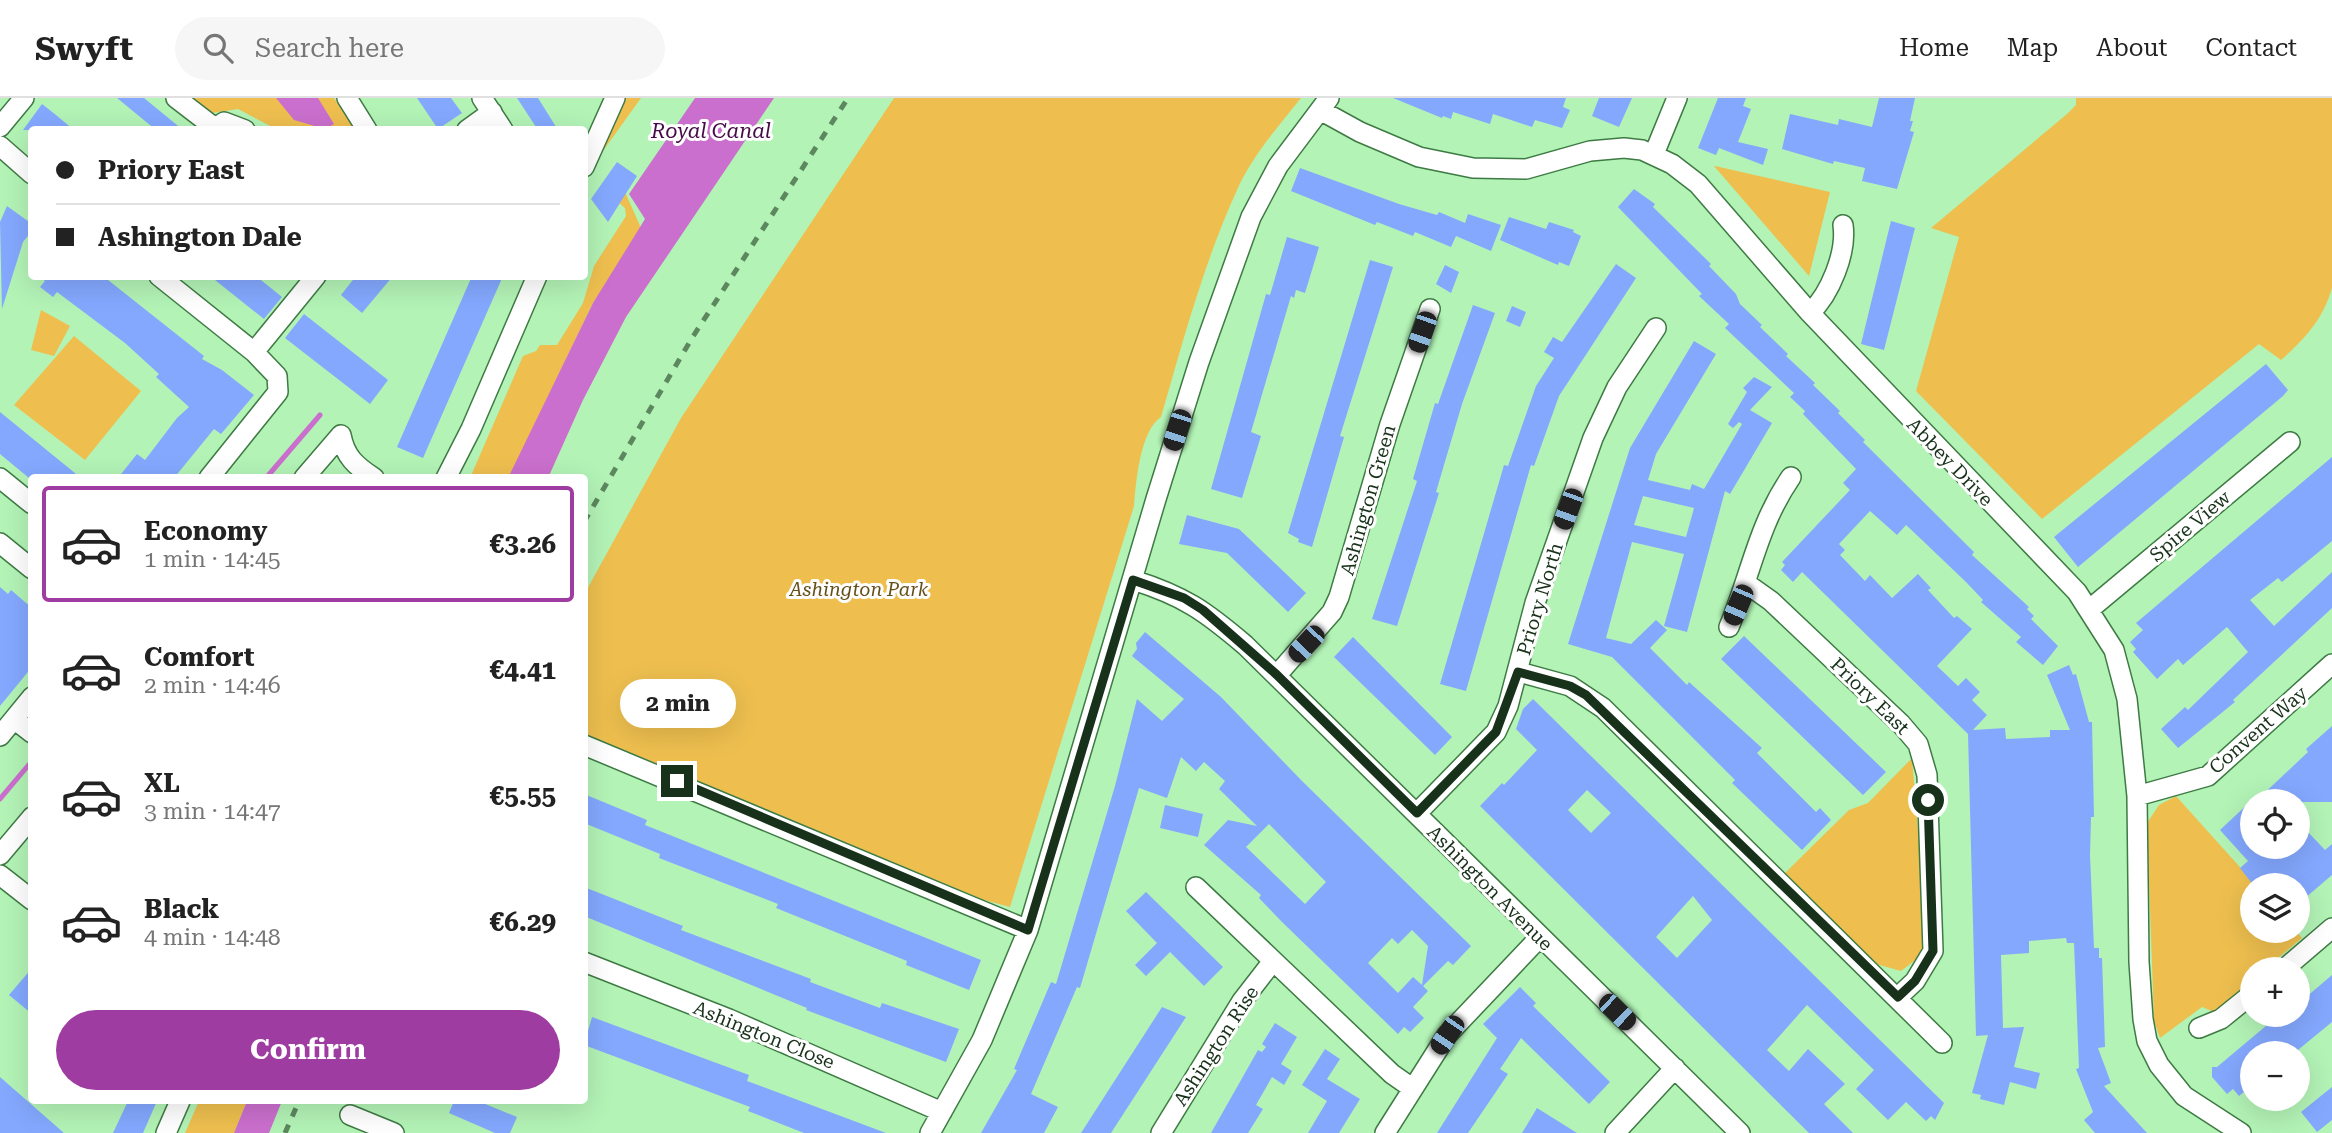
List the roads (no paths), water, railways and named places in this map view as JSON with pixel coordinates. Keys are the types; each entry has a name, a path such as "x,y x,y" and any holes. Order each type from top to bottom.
{"street":[{"path":"0,127 24,98"},
{"path":"176,98 210,126"},
{"path":"347,98 364,126"},
{"path":"588,158 615,98"},
{"path":"1654,154 1677,98"},
{"path":"930,1133 982,1040 1028,930 1199,362 1251,217 1278,166 1324,104"},
{"name":"Abbey Drive","path":"1324,104 1360,132 1419,157 1473,168 1526,169 1590,151 1624,148 1654,154 1698,184 1810,313 2091,609 2114,650 2122,676 2137,796 2139,962 2147,1041 2159,1065 2184,1096 2241,1133"},
{"path":"470,126 487,105 500,126"},
{"path":"218,126 224,122 234,126"},
{"path":"3,156 28,171"},
{"path":"1810,313 1821,303 1829,288 1843,241 1843,225"},
{"path":"164,280 254,352 273,370 279,384 272,400 212,474"},
{"path":"254,352 313,280"},
{"path":"448,474 471,429 535,280"},
{"name":"Ashington Green","path":"1277,675 1332,612 1339,597 1390,424 1430,309"},
{"name":"Priory North","path":"1417,813 1496,732 1518,672 1535,603 1593,438 1617,387 1656,328"},
{"path":"307,474 341,435 343,447 352,463 368,474"},
{"name":"Spire View","path":"2091,609 2290,442"},
{"path":"1729,627 1747,584 1760,532 1791,477"},
{"path":"0,478 28,501"},
{"path":"0,543 28,566"},
{"name":"Ashington Avenue","path":"1133,580 1184,598 1203,610 1277,675 1740,1133"},
{"name":"Priory East","path":"1747,584 1771,601 1901,724 1922,753 1927,775 1933,951 1915,981 1898,997"},
{"name":"Convent Way","path":"2137,796 2208,776 2332,664"},
{"path":"1518,672 1570,686 1603,708 1942,1043"},
{"path":"0,736 28,702"},
{"path":"14,719 28,730"},
{"path":"588,747 1028,930"},
{"path":"0,855 28,822"},
{"path":"0,875 28,897"},
{"path":"1196,887 1392,1074 1412,1088"},
{"path":"2298,957 2332,928"},
{"path":"1385,1133 1447,1035 1539,937"},
{"name":"Ashington Rise","path":"1161,1133 1242,1001 1273,961"},
{"name":"Ashington Close","path":"588,964 729,1019 942,1112"},
{"path":"2199,1028 2221,1018 2240,1003"},
{"path":"1615,1133 1675,1068"},
{"path":"166,1133 179,1104"},
{"path":"350,1115 394,1133"}],"water":[{"path":"276,98 318,98 334,124 315,126 294,120"},
{"name":"Royal Canal","path":"695,98 774,98 626,317 583,400 550,474 510,474 593,303 645,219 629,194"},
{"path":"246,1104 281,1104 269,1133 234,1133"}],"waterway":[{"path":"269,474 320,415"},
{"path":"0,799 28,766"}],"railway":[{"path":"588,515 692,338 848,98"},
{"path":"285,1133 298,1104"}],"park label":[{"name":"Ashington Park","path":"859,589"}]}
